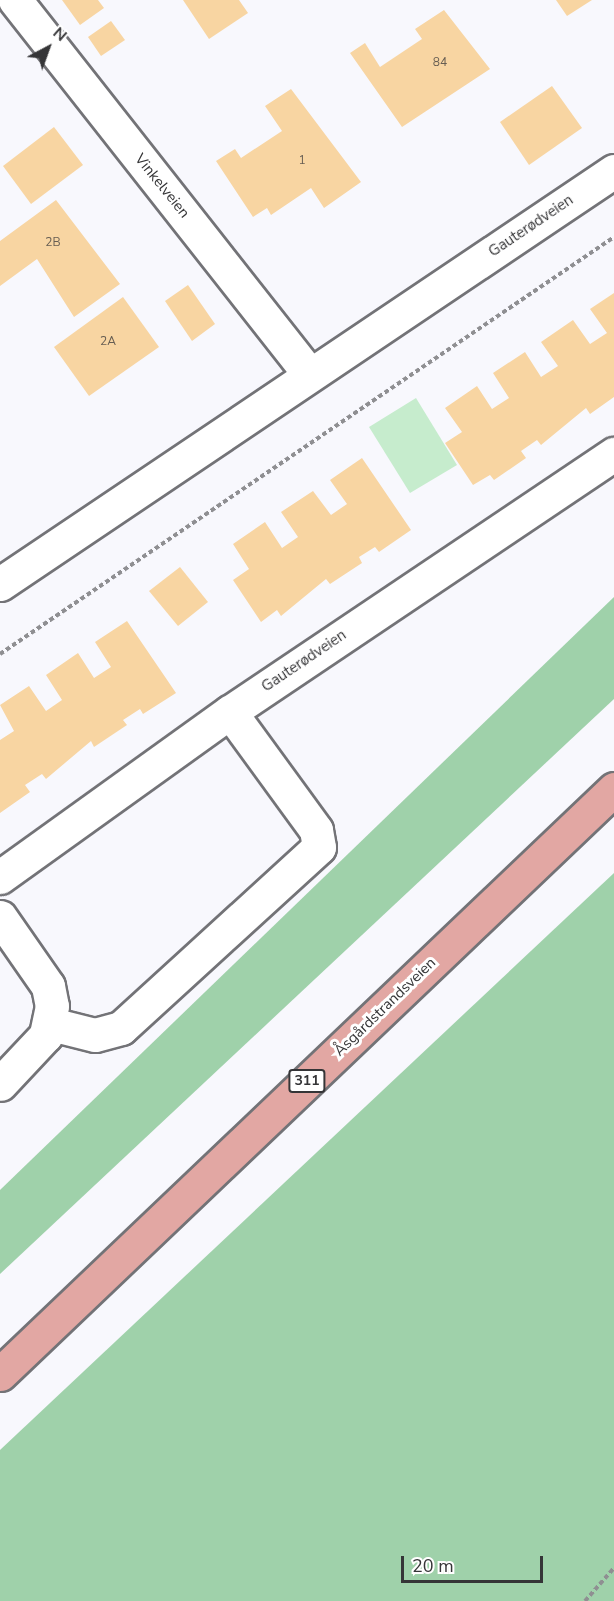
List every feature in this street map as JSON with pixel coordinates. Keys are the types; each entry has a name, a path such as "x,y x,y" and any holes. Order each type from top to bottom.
{"main road":[{"name":"Åsgårdstrandsveien","path":"0,1374 614,789"}],"street":[{"name":"Vinkelveien","path":"15,0 309,373"},
{"name":"Gauterødveien","path":"0,584 309,373 614,171"},
{"name":"Gauterødveien","path":"0,876 230,712 614,454"},
{"path":"51,1024 96,1035 122,1028 319,847 316,830 230,712"},
{"path":"0,916 48,986 51,1024 0,1084"}],"path":[{"path":"0,654 614,237"},
{"path":"585,1601 614,1568"}],"green space":[{"path":"416,398 457,465 410,493 369,427"},
{"path":"614,597 614,699 0,1274 0,1190"},
{"path":"614,873 614,1601 0,1601 0,1450"}],"building":[{"path":"62,0 98,0 104,8 80,25"},
{"path":"183,0 239,0 248,13 209,39"},
{"path":"556,0 592,0 567,16"},
{"path":"444,10 490,69 402,127 350,53 365,43 380,67 422,39 415,29"},
{"path":"111,21 125,40 101,56 88,37"},
{"path":"552,86 582,128 529,165 500,122"},
{"path":"291,89 361,182 324,208 311,188 271,215 267,208 253,217 216,161 235,149 241,158 282,131 265,106"},
{"path":"54,127 83,165 31,204 3,166"},
{"path":"56,200 120,284 74,317 37,259 0,286 0,241"},
{"path":"188,285 215,324 192,341 165,301"},
{"path":"614,293 614,397 590,414 586,408 541,445 537,440 521,451 526,458 494,480 490,475 473,485 445,443 462,432 445,408 477,386 492,409 509,398 493,373 525,352 541,377 558,366 541,342 573,320 590,344 607,333 590,309"},
{"path":"123,297 159,347 89,396 54,347"},
{"path":"362,458 411,530 379,552 375,547 359,557 362,563 330,584 326,579 281,616 277,610 261,622 233,580 249,569 233,544 265,522 282,548 298,537 281,512 313,491 331,515 347,504 330,480"},
{"path":"180,567 208,602 178,626 149,591"},
{"path":"127,621 176,693 143,714 140,709 123,720 127,725 94,747 91,741 46,779 42,774 25,785 30,792 0,813 0,740 14,731 0,705 29,686 46,711 62,700 46,675 78,653 94,678 111,667 95,642"}]}
